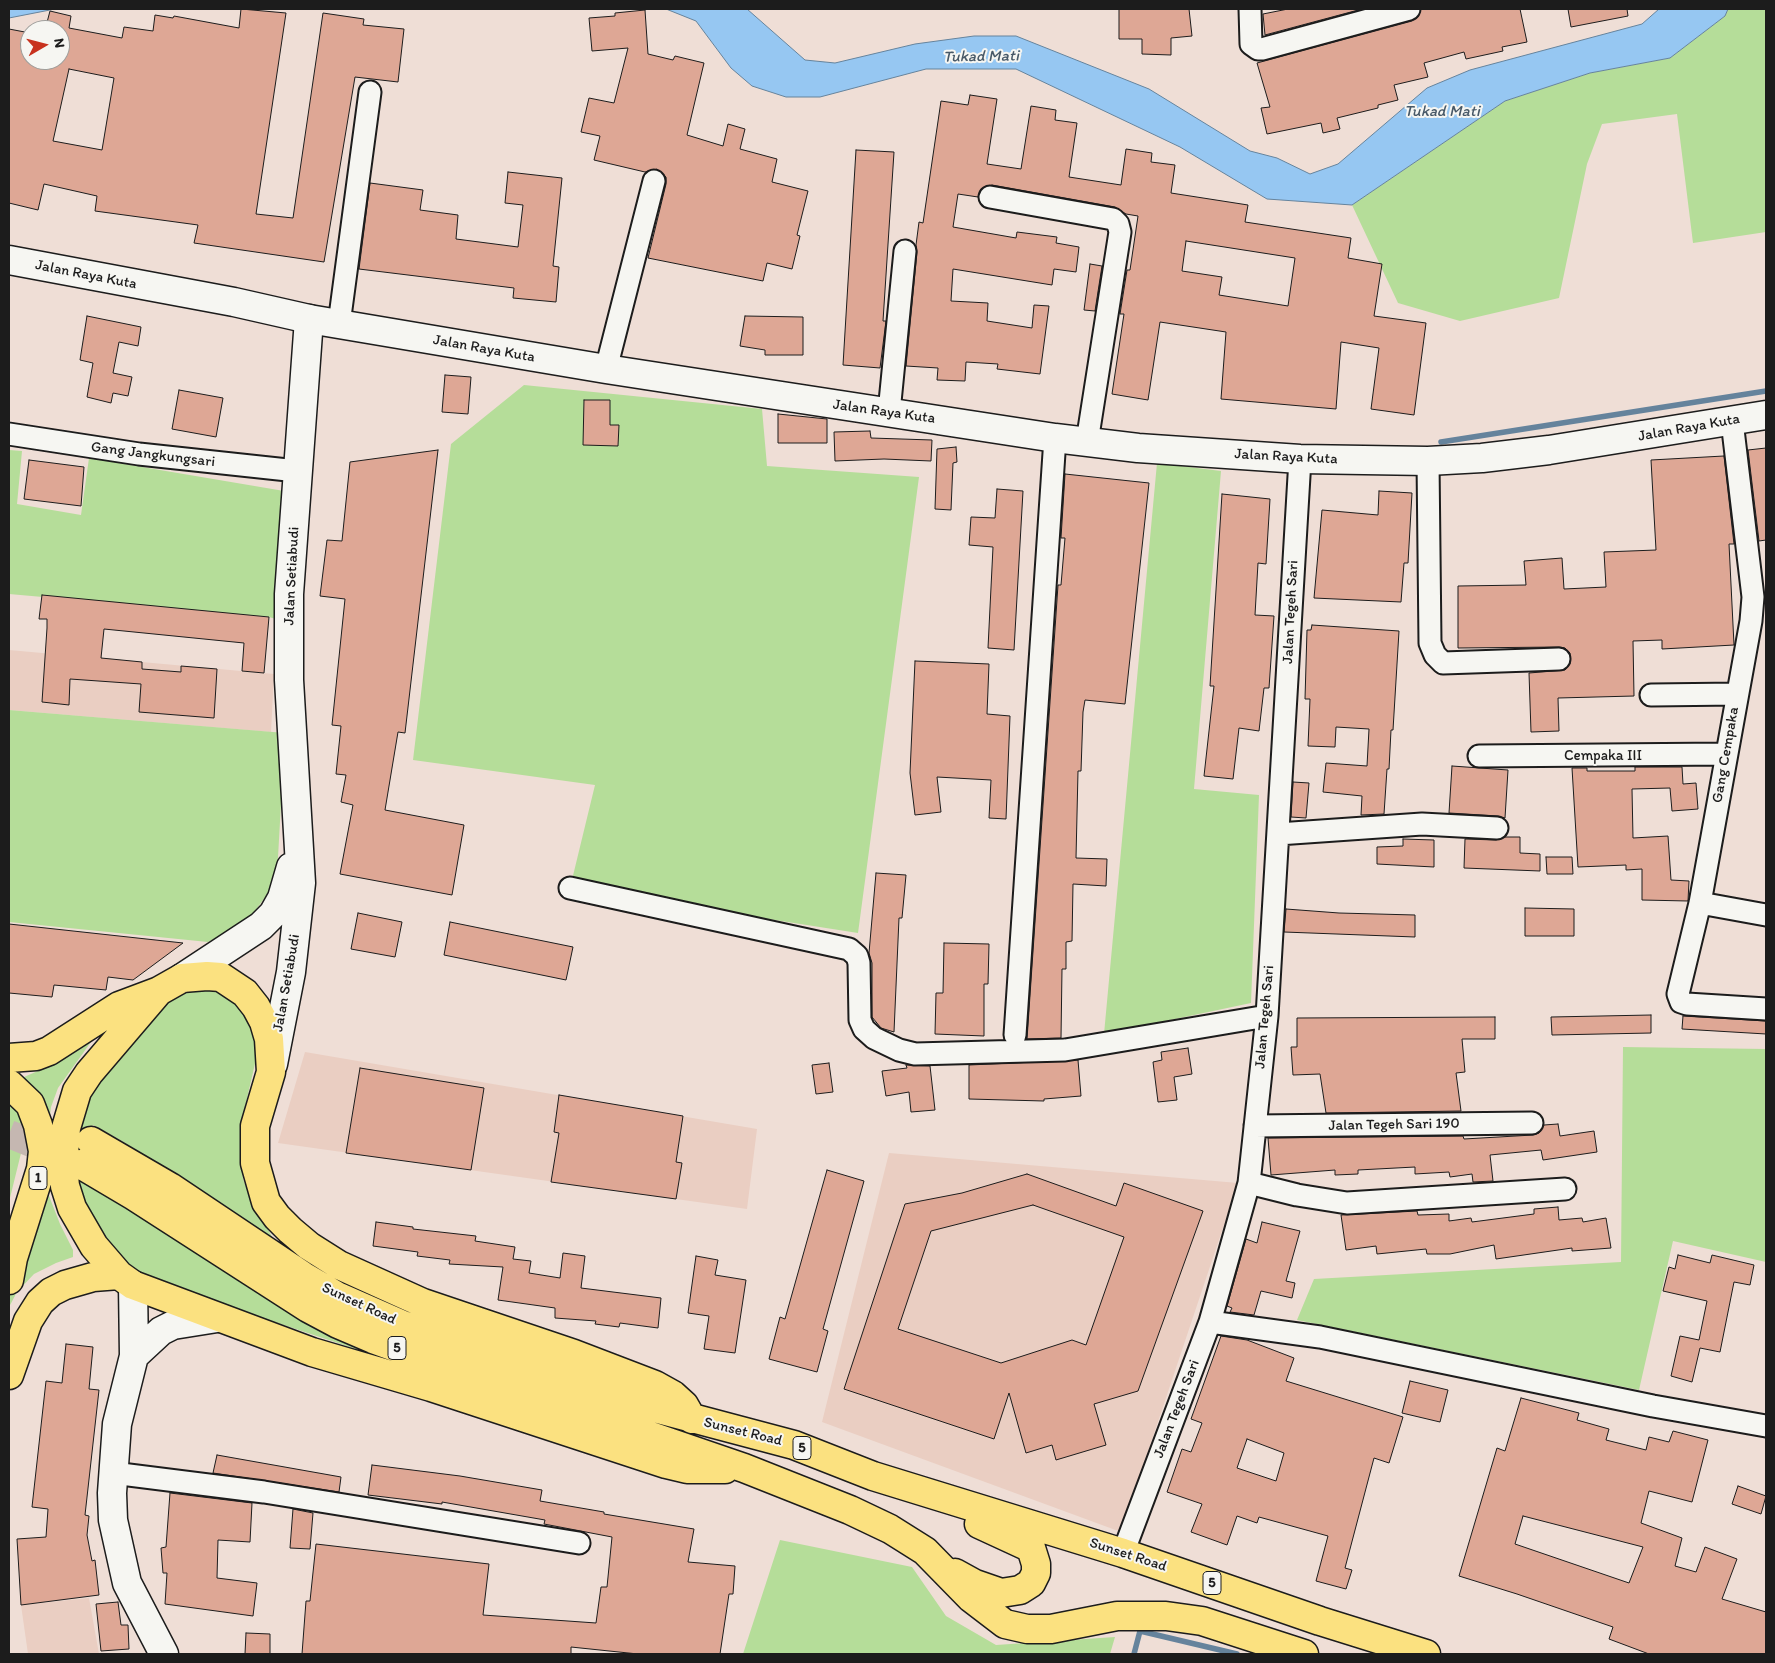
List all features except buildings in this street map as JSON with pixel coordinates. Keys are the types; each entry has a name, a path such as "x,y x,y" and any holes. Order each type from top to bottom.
{"highway":[{"path":"9,1058 36,1056 49,1051 119,1006 159,991 182,978 221,977 245,994 264,1022 269,1039 271,1072 255,1126 254,1144 258,1181 266,1202 277,1217 309,1246 348,1270 423,1303 574,1354 656,1385 673,1395 684,1405 692,1419"},
{"path":"126,1280 94,1246 72,1208 65,1186 63,1167 66,1128 77,1091 89,1073 159,991"},
{"name":"1","path":"9,1084 30,1104 38,1125 43,1151 41,1168 13,1258 9,1280"},
{"name":"Sunset Road","path":"1304,1654 1202,1621 1166,1616 1141,1614 1117,1616 1051,1629 1027,1629 1005,1624 971,1598 925,1550 890,1529 850,1510 744,1468 467,1373 373,1339 338,1324 278,1290 134,1196 86,1152 170,1187 303,1276 373,1313 602,1392 692,1419 768,1436 873,1476 1123,1553 1320,1621 1426,1654"},
{"path":"9,1376 28,1321 40,1302 51,1292 93,1277 126,1280 217,1318 312,1352 431,1387 666,1464 687,1469 744,1468"},
{"path":"910,1487 964,1517 1004,1533 1031,1548 1036,1564 1036,1573 1031,1583 1020,1590 1001,1593 975,1584 925,1550"}],"main road":[{"name":"Jalan Raya Kuta","path":"9,260 234,302 339,324 606,369 1087,442 1300,459 1428,461 1520,454 1766,415"},
{"name":"Jalan Setiabudi","path":"271,1072 291,972 301,883 296,834 289,680 289,594 310,319"},
{"name":"Jalan Setiabudi","path":"182,978 261,926 273,914 282,898 288,880 296,834"},
{"path":"126,1280 134,1356 122,1401 113,1473 113,1520 121,1564 127,1583 164,1654"},
{"path":"134,1356 161,1331 173,1325 217,1318"}],"street":[{"path":"1250,9 1251,44 1262,50 1410,9"},
{"path":"339,324 370,92"},
{"path":"606,369 654,180"},
{"path":"990,197 1113,219 1118,224 1120,232 1087,442"},
{"path":"889,412 905,251"},
{"name":"Gang Cempaka","path":"1732,421 1760,597 1737,694 1700,903 1678,988 1679,998 1686,1004 1766,1009"},
{"name":"Gang Jangkungsari","path":"9,434 139,454 297,471"},
{"path":"1015,1035 1055,438"},
{"name":"Jalan Tegeh Sari","path":"1123,1553 1210,1322 1249,1183 1267,1016 1300,459"},
{"path":"1428,461 1430,643 1435,655 1443,663 1559,659"},
{"path":"1651,695 1737,694"},
{"name":"Cempaka III","path":"1479,756 1726,754"},
{"path":"1278,834 1422,824 1497,828"},
{"path":"570,888 848,949 857,956 859,964 860,1020 864,1029 874,1038 899,1050 915,1054 1065,1050 1267,1016"},
{"path":"1700,903 1766,915"},
{"name":"Jalan Tegeh Sari 190","path":"1255,1126 1532,1123"},
{"path":"1249,1183 1305,1197 1347,1203 1409,1201 1565,1189"},
{"path":"1210,1322 1320,1337 1652,1406 1766,1426"},
{"path":"113,1473 264,1492 579,1543"}],"shaded area":[{"path":"9,650 274,674 271,732 9,710"},
{"path":"305,1052 757,1129 747,1209 278,1143"},
{"path":"889,1153 1238,1183 1121,1532 822,1422"},
{"path":"89,1598 99,1654 28,1654 21,1605"}],"green space":[{"path":"1728,9 1766,9 1766,232 1693,243 1677,114 1602,124 1587,164 1559,298 1460,321 1398,303 1352,205 1505,101 1590,73 1670,58 1725,16"},
{"path":"524,385 762,409 767,466 919,477 858,933 570,888 595,785 413,760 451,444"},
{"path":"9,450 22,451 17,504 81,515 89,458 290,492 279,620 269,617 9,594"},
{"path":"1157,463 1221,471 1194,789 1259,795 1251,1003 1104,1034"},
{"path":"9,710 285,733 277,875 266,896 252,915 232,930 208,942 9,922"},
{"path":"203,982 215,985 238,1001 257,1024 260,1042 241,1132 243,1179 252,1202 274,1240 122,1141 93,1125 71,1175 144,1217 289,1313 386,1359 145,1279 122,1266 83,1218 68,1178 68,1153 76,1106 111,1055 143,1017"},
{"path":"96,1035 58,1088 51,1107 47,1139 24,1077 54,1064"},
{"path":"1623,1047 1766,1049 1766,1262 1673,1241 1639,1390 1297,1320 1314,1279 1621,1262"},
{"path":"9,1098 21,1117 23,1145 9,1202"},
{"path":"44,1183 60,1224 73,1250 73,1257 34,1274 17,1292 9,1307 9,1274"},
{"path":"780,1540 912,1567 946,1616 996,1645 1115,1637 1110,1654 743,1654"}],"water":[{"path":"9,9 55,9 9,18"},
{"name":"Tukad Mati","path":"666,9 747,9 805,60 835,63 915,44 974,36 1016,36 1149,89 1250,151 1277,158 1310,174 1338,164 1427,88 1470,70 1642,24 1659,9 1728,9 1725,16 1670,58 1590,73 1505,101 1352,205 1267,199 1180,147 1016,69 926,69 820,97 786,97 752,86 731,68 696,21"}],"waterway":[{"path":"1441,442 1766,391"},
{"path":"1134,1654 1140,1631 1237,1654"}],"tunnel":[{"path":"9,1134 61,1155"}]}
